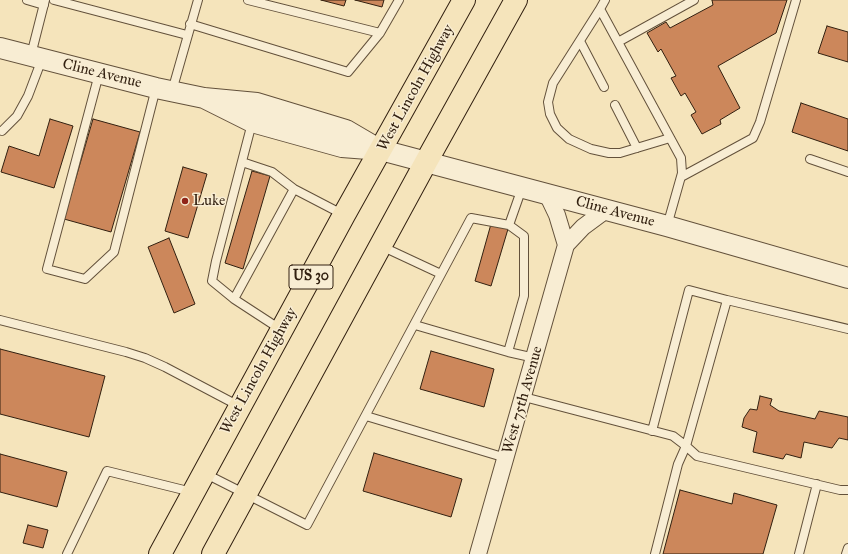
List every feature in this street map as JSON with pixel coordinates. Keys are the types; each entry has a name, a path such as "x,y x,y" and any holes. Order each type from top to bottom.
{"main road":[{"name":"West Lincoln Highway","path":"160,554 344,216 464,0"},
{"name":"US 30","path":"213,554 426,162 516,0"}],"street":[{"name":"Cline Avenue","path":"0,48 99,74 204,98 257,103 346,130 381,150"},
{"name":"Cline Avenue","path":"204,98 252,122 342,146 381,150 667,226 848,278"},
{"path":"547,194 557,215 566,245"},
{"name":"West 75th Avenue","path":"478,554 524,397 566,245 583,227 606,210"}],"lane":[{"path":"2,131 17,116 28,96 36,58 45,2 27,0"},
{"path":"54,0 187,35"},
{"path":"99,74 47,269 85,279 114,252 164,89 187,35 198,0"},
{"path":"248,0 380,33"},
{"path":"190,24 348,72 380,33 399,0"},
{"path":"605,0 553,83 548,102 550,114 557,128 569,139 591,149 609,153 620,153 670,138"},
{"path":"618,42 694,0"},
{"path":"680,177 753,138 760,122 796,0"},
{"path":"600,9 681,158 680,177 667,226"},
{"path":"580,41 604,87"},
{"path":"615,105 637,148"},
{"path":"252,122 212,281 234,299 282,330"},
{"path":"810,159 848,172"},
{"path":"242,162 272,172 294,188 344,216"},
{"path":"234,299 294,188"},
{"path":"509,225 522,188"},
{"path":"204,473 307,525 471,218 509,225 524,236 524,296 508,352"},
{"path":"381,246 441,274"},
{"path":"652,431 688,290 848,329"},
{"path":"655,554 678,464 686,446 726,300"},
{"path":"0,320 145,358 240,407"},
{"path":"414,325 508,352 535,358"},
{"path":"524,397 673,436 696,456 848,490"},
{"path":"366,416 506,458"},
{"path":"67,554 107,471 193,493"},
{"path":"799,554 817,484"},
{"path":"846,554 848,548"}],"building":[{"path":"321,0 346,0 344,6"},
{"path":"355,0 384,0 382,7"},
{"path":"712,0 787,0 776,33 718,66 740,108 720,120 721,124 702,134 691,115 696,112 685,93 681,96 671,78 676,76 661,49 658,52 647,33 666,22 670,28 713,5"},
{"path":"827,26 848,32 848,62 818,53"},
{"path":"801,103 848,119 848,151 792,132"},
{"path":"50,119 73,126 54,188 1,172 9,146 39,156"},
{"path":"93,119 140,132 111,232 64,219"},
{"path":"183,167 207,174 188,238 165,231"},
{"path":"252,171 270,176 243,269 225,263"},
{"path":"491,224 508,229 491,286 475,281"},
{"path":"169,238 195,304 174,313 148,247"},
{"path":"0,349 105,376 89,437 0,414"},
{"path":"431,351 494,369 484,407 420,389"},
{"path":"760,396 772,399 770,405 779,411 815,419 819,411 848,417 848,440 839,438 832,448 804,442 801,458 786,454 783,459 753,452 757,432 742,427 744,418 750,409 757,410"},
{"path":"374,453 462,479 451,517 363,491"},
{"path":"0,454 67,472 57,507 0,492"},
{"path":"680,490 732,504 734,493 777,505 763,554 663,554"},
{"path":"28,525 48,530 43,548 23,543"}],"place":[{"name":"Luke","path":"185,201"}]}
